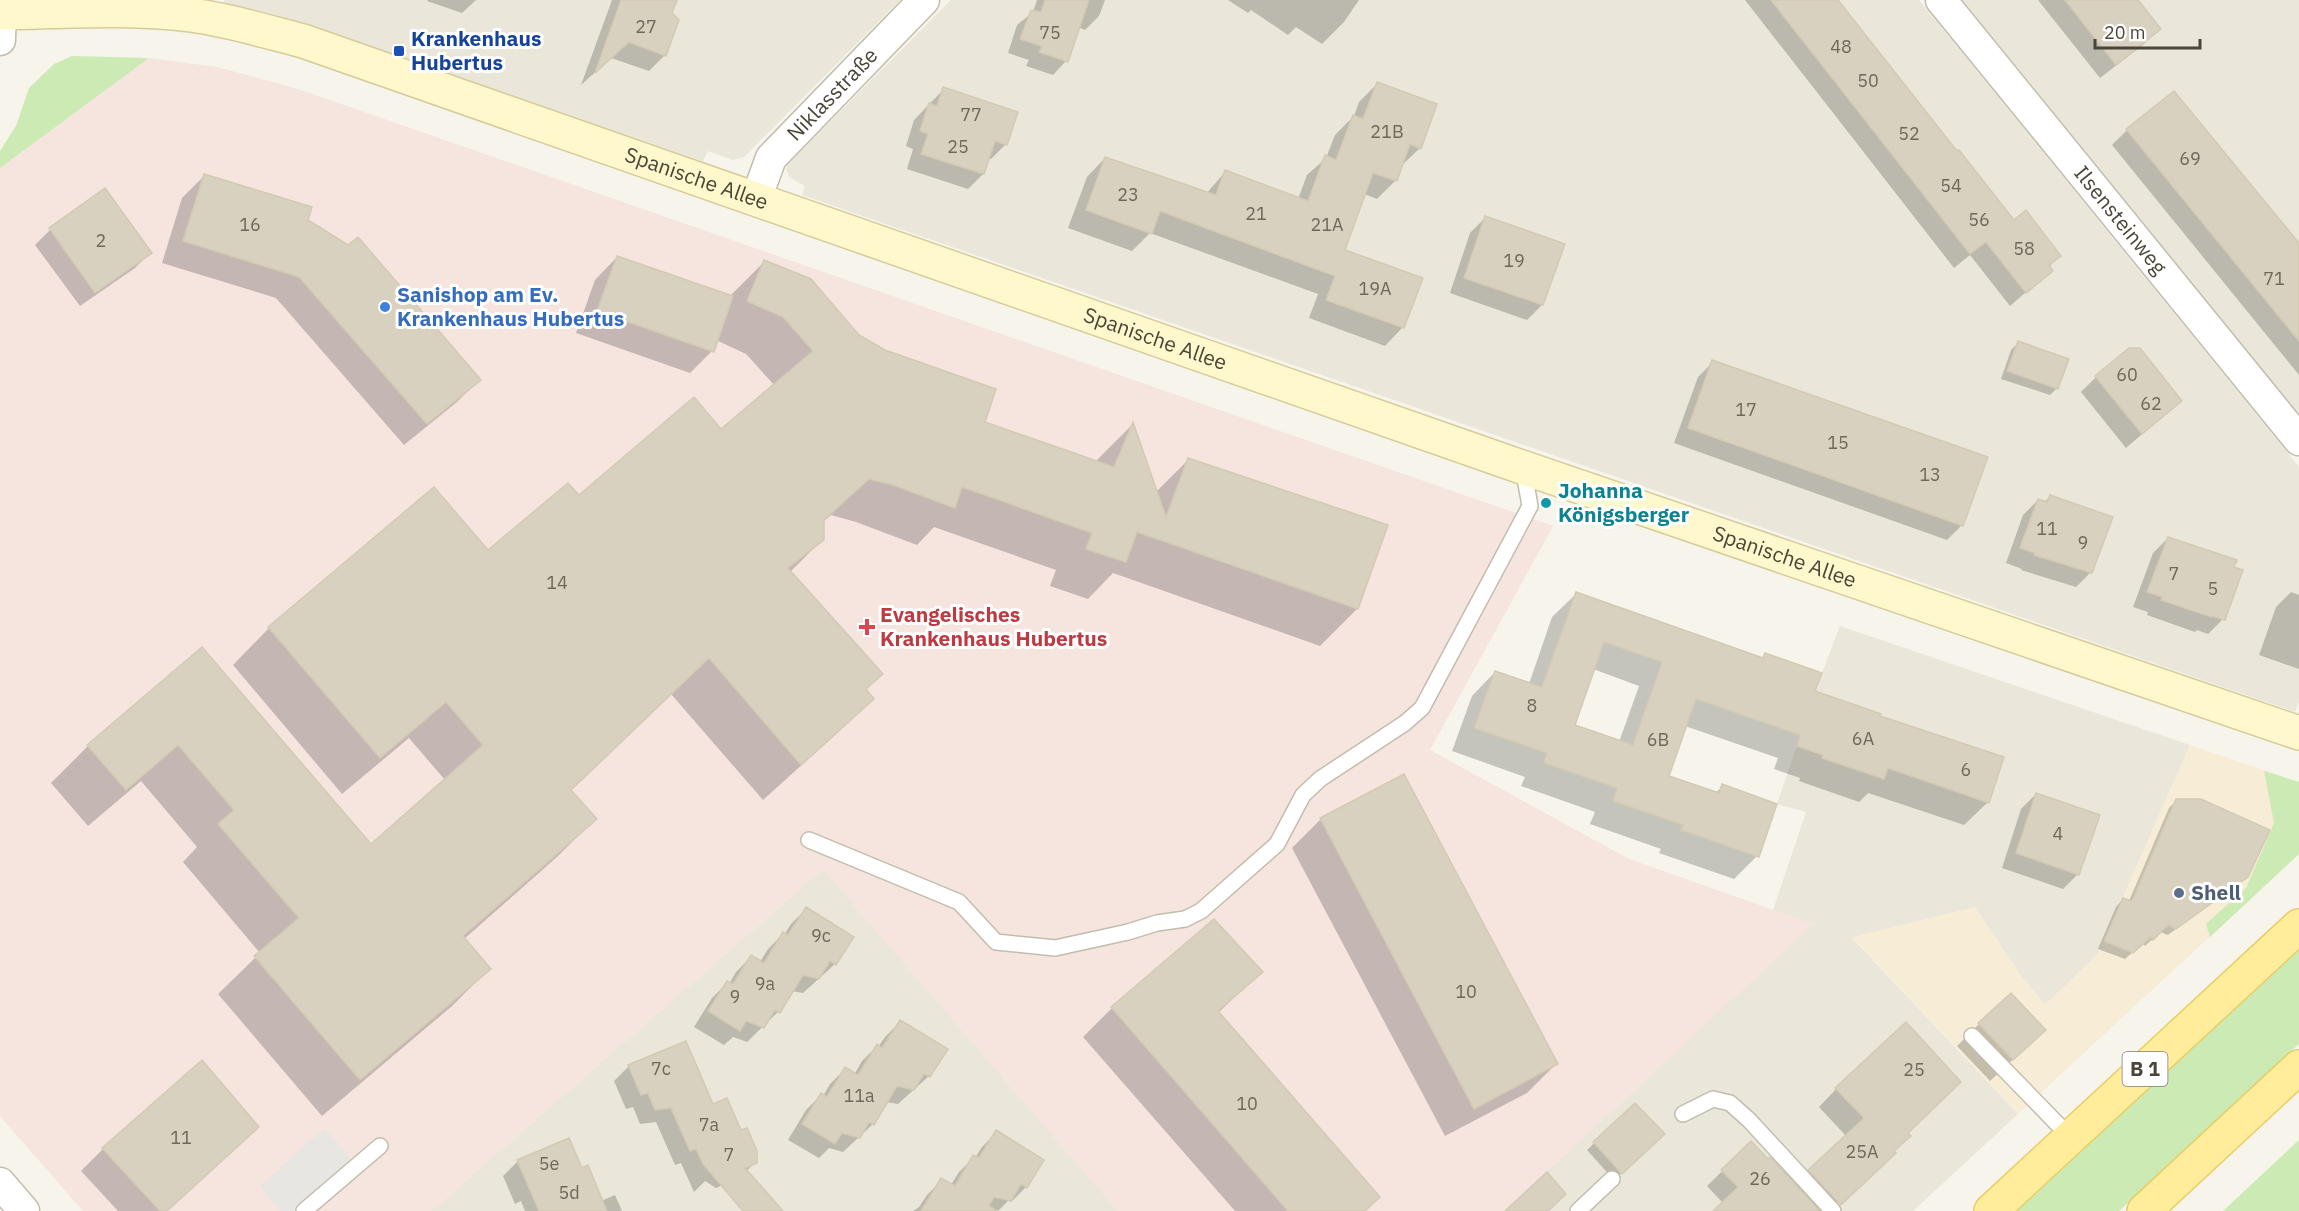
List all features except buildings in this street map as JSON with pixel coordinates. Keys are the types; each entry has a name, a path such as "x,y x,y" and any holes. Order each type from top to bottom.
{"main road":[{"name":"Spanische Allee","path":"1,17 126,11 189,15 245,25 303,41 1523,467 2299,733"},
{"name":"B 1","path":"1991,1211 2299,926"},
{"path":"2144,1211 2299,1067"}],"street":[{"name":"Niklasstraße","path":"756,199 771,158 924,0"},
{"name":"Ilsensteinweg","path":"1941,0 2299,440"},
{"path":"0,1184 24,1211"}],"lane":[{"path":"809,840 959,902 996,942 1055,948 1128,932 1157,923 1185,919 1200,911 1277,844 1303,795 1320,779 1405,723 1422,708 1530,506 1523,467"},
{"path":"1972,1036 2071,1137"},
{"path":"1683,1114 1713,1099 1730,1103 1749,1120 1833,1211"},
{"path":"304,1211 380,1146"},
{"path":"1578,1211 1612,1179"}],"shaded area":[{"path":"224,0 900,0 744,157 733,160 708,151 703,161 333,33 274,14 225,4"},
{"path":"951,0 1919,0 2299,467 2299,702 2295,712 802,195 805,186 789,177 786,169 788,164"},
{"path":"1960,0 2299,0 2299,416"},
{"name":"Evangelisches Krankenhaus Hubertus","path":"149,58 217,67 298,89 1553,526 1430,750 1629,859 1813,924 1505,1211 1118,1211 823,869 431,1211 83,1211 0,1116 0,168"},
{"path":"1840,626 2190,745 2098,954 2045,1005 2023,978 1852,938 2018,1114 1913,1211 1505,1211 1812,924 1773,910 1806,812 1777,804"},
{"path":"2190,745 2299,782 2299,854 2018,1114 1852,937 1975,907 2023,978 2045,1005 2098,954"},
{"path":"823,869 1118,1211 431,1211"},
{"path":"325,1128 356,1165 304,1211 280,1211 260,1186"}],"green space":[{"path":"72,56 149,58 0,168 0,151 16,126 29,88 54,64"},
{"path":"2264,771 2299,782 2299,854 2210,937 2206,924 2246,888 2274,823"},
{"path":"2299,946 2299,1044 2119,1211 2013,1211"},
{"path":"2299,1140 2299,1211 2223,1211"}],"place":[{"name":"Krankenhaus Hubertus","path":"399,51"},
{"name":"Sanishop am Ev. Krankenhaus Hubertus","path":"385,307"},
{"name":"Johanna Königsberger","path":"1546,503"},
{"name":"Evangelisches Krankenhaus Hubertus","path":"867,627"},
{"name":"Shell","path":"2179,893"}]}
